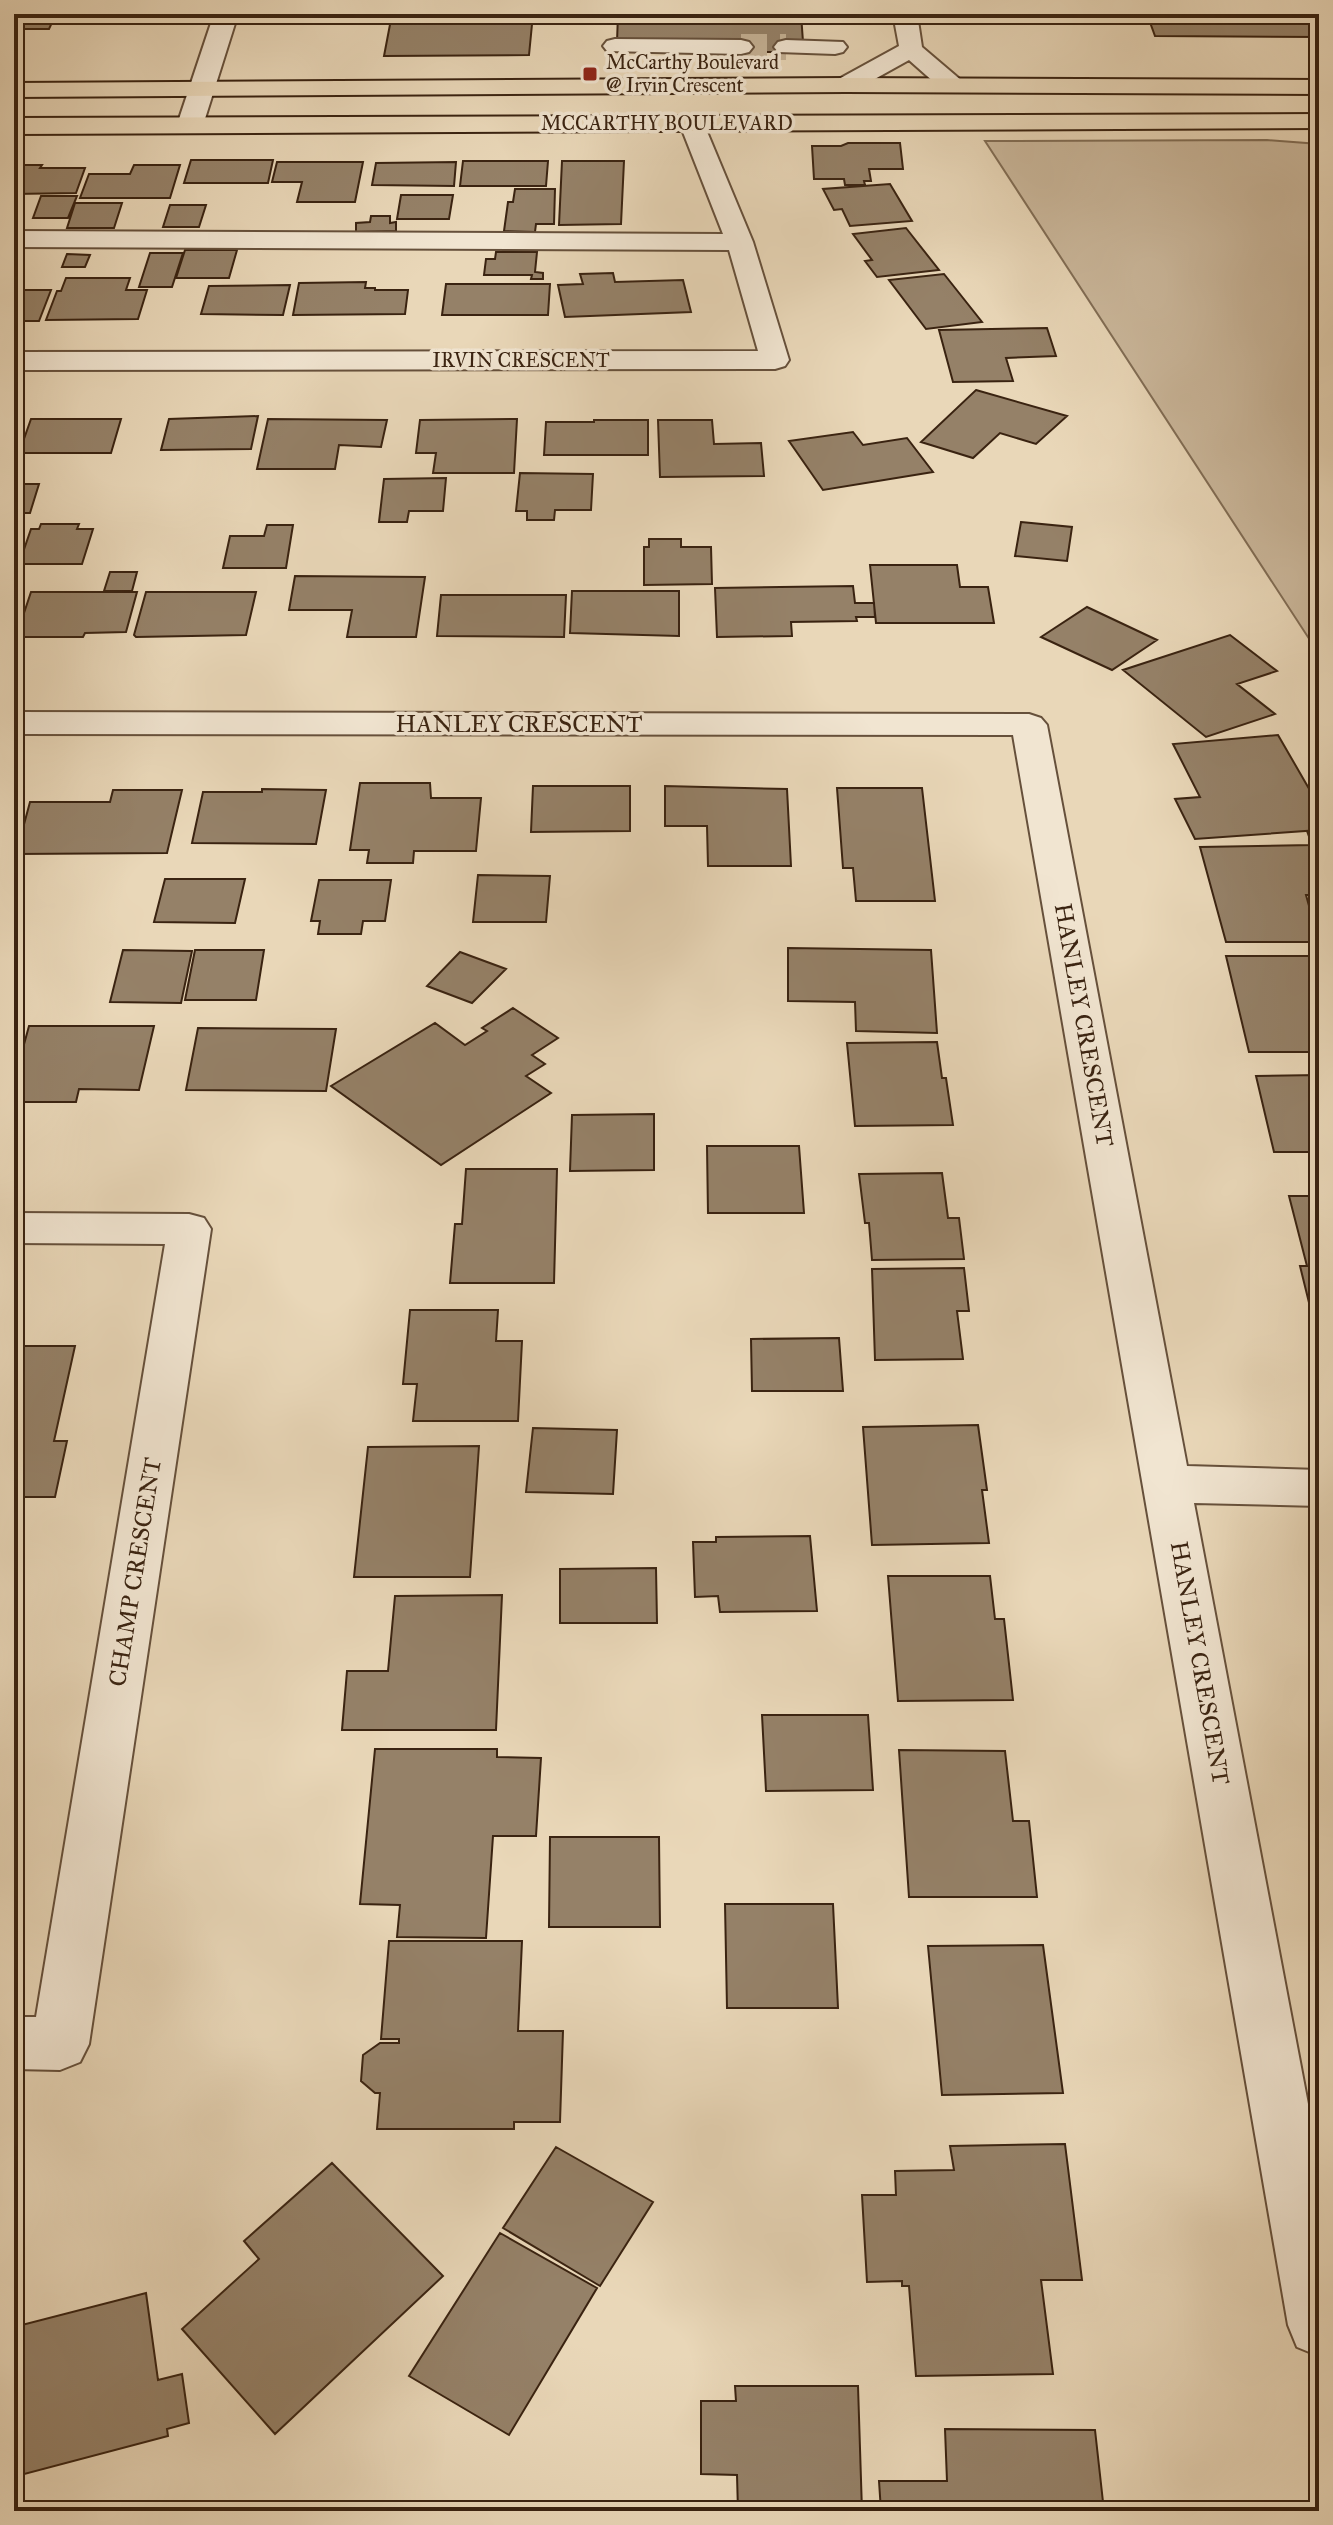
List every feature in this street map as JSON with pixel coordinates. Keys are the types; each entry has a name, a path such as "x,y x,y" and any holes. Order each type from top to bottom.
{"main road":[{"name":"MCCARTHY BOULEVARD","path":"14,90 846,85 1319,87"},
{"path":"838,122 953,86"},
{"path":"1124,120 1319,131"},
{"name":"MCCARTHY BOULEVARD","path":"14,126 1319,121"}],"street":[{"path":"190,125 226,14"},
{"path":"905,14 911,49 953,86"},
{"path":"615,46 741,47"},
{"path":"786,47 835,47"},
{"path":"846,85 911,49"},
{"name":"IRVIN CRESCENT","path":"14,361 775,360 740,242 691,122"},
{"path":"14,239 740,242"},
{"name":"HANLEY CRESCENT","path":"14,723 1029,725 1319,2325"},
{"name":"CHAMP CRESCENT","path":"14,1228 189,1229 60,2044 14,2043"},
{"path":"1168,1484 1319,1488"}],"shaded area":[{"path":"1267,140 1319,144 1319,654 985,141"}],"building":[{"path":"14,14 56,14 49,29 14,29"},
{"path":"392,14 533,14 529,55 384,56"},
{"path":"618,14 801,14 803,42 786,52 741,52 617,42"},
{"path":"1147,14 1319,14 1319,37 1155,36"},
{"path":"848,143 900,143 903,169 869,169 871,181 864,181 865,185 845,185 844,179 814,179 812,146 841,146"},
{"path":"191,160 273,160 268,183 184,183"},
{"path":"463,161 548,161 546,186 460,186"},
{"path":"562,161 624,161 621,224 559,225"},
{"path":"277,162 363,162 355,202 297,202 302,182 272,182"},
{"path":"456,162 454,186 372,185 376,163"},
{"path":"14,165 85,168 76,193 14,194"},
{"path":"134,165 180,165 170,198 80,198 89,174 130,174"},
{"path":"890,184 912,221 850,226 842,209 834,210 823,189"},
{"path":"515,189 555,189 554,224 536,224 535,232 504,231 508,202 513,202"},
{"path":"401,195 453,195 449,219 397,219"},
{"path":"41,196 77,196 68,218 33,218"},
{"path":"75,203 122,203 114,228 67,228"},
{"path":"170,205 206,205 199,227 163,227"},
{"path":"371,216 390,216 390,223 396,222 396,231 356,232 356,223 370,222"},
{"path":"906,228 939,270 877,277 865,261 872,260 853,234"},
{"path":"185,250 237,250 229,278 176,278"},
{"path":"496,252 537,252 535,272 543,273 543,279 531,279 532,275 484,275 486,259 495,259"},
{"path":"150,253 183,253 172,287 139,287"},
{"path":"67,254 90,255 85,267 62,267"},
{"path":"613,273 615,282 683,280 691,312 565,317 558,285 583,284 580,274"},
{"path":"944,274 982,322 926,329 889,280"},
{"path":"66,278 130,278 126,290 147,290 138,319 46,320 57,291 61,291"},
{"path":"366,282 365,288 375,290 408,290 405,314 293,315 299,283"},
{"path":"446,284 550,284 548,315 442,315"},
{"path":"290,285 283,315 201,314 209,286"},
{"path":"14,290 51,290 39,321 14,321"},
{"path":"1047,328 1056,356 1006,358 1013,381 953,382 939,330"},
{"path":"976,390 1067,416 1036,444 1000,433 973,458 921,442"},
{"path":"258,416 251,449 161,450 169,419"},
{"path":"31,419 121,419 111,453 19,453"},
{"path":"268,419 387,420 381,447 339,445 335,469 257,469"},
{"path":"517,419 514,473 433,473 436,453 416,453 420,420"},
{"path":"648,420 648,455 544,455 546,422"},
{"path":"658,420 712,420 714,444 761,443 764,476 660,477"},
{"path":"853,432 863,445 907,438 933,472 823,490 789,441"},
{"path":"520,473 593,474 591,510 555,510 554,520 527,520 527,511 516,511"},
{"path":"446,478 443,511 409,511 407,522 379,522 384,479"},
{"path":"14,484 39,484 30,513 14,513"},
{"path":"1021,522 1072,527 1067,561 1015,556"},
{"path":"41,524 79,524 77,529 93,529 82,564 19,564 31,529 39,529"},
{"path":"267,525 293,525 286,568 223,568 230,536 264,536"},
{"path":"649,539 681,539 681,547 711,547 712,584 644,585 644,547 649,547"},
{"path":"870,565 957,565 960,587 988,587 994,623 876,623"},
{"path":"110,572 137,572 132,591 104,591"},
{"path":"295,576 425,577 416,637 347,637 352,610 289,610"},
{"path":"853,586 855,603 874,603 875,617 856,617 857,621 791,622 792,636 717,637 715,588"},
{"path":"572,591 679,591 679,636 570,633"},
{"path":"31,592 137,592 126,632 85,633 83,637 16,637"},
{"path":"146,592 256,592 246,635 136,637"},
{"path":"441,595 566,595 564,637 437,636"},
{"path":"1087,607 1157,640 1112,670 1041,637"},
{"path":"1230,635 1277,671 1237,684 1275,714 1206,737 1123,670"},
{"path":"1278,735 1319,806 1319,830 1195,839 1175,799 1200,797 1173,744"},
{"path":"360,783 430,783 431,798 481,798 476,851 414,851 413,863 367,863 369,850 350,850"},
{"path":"533,786 630,786 630,831 531,832"},
{"path":"665,786 787,789 791,866 708,866 707,826 665,826"},
{"path":"837,788 922,788 935,901 856,901 853,868 843,868"},
{"path":"262,789 326,790 316,844 192,843 203,792 262,792"},
{"path":"113,790 182,790 167,853 16,854 30,802 110,802"},
{"path":"1319,830 1319,895 1306,895 1319,942 1226,942 1200,847 1312,845 1307,831"},
{"path":"478,875 550,876 546,922 473,922"},
{"path":"165,879 245,879 235,923 154,922"},
{"path":"319,880 391,880 385,921 363,921 361,934 318,934 320,921 311,921"},
{"path":"788,948 931,950 937,1033 856,1031 855,1002 788,1001"},
{"path":"123,950 192,951 181,1003 110,1002"},
{"path":"195,950 264,950 256,1000 185,1000"},
{"path":"460,952 506,969 472,1003 427,986"},
{"path":"1226,956 1319,956 1319,1052 1249,1052"},
{"path":"513,1008 558,1038 532,1055 545,1064 526,1076 551,1093 441,1165 331,1086 435,1023 465,1045 487,1031 482,1028"},
{"path":"29,1026 154,1026 139,1090 79,1089 76,1102 14,1102 14,1081"},
{"path":"198,1028 336,1029 326,1091 186,1090"},
{"path":"937,1042 953,1125 855,1126 847,1043"},
{"path":"1319,1075 1319,1152 1274,1152 1256,1076"},
{"path":"654,1114 654,1170 570,1171 572,1115"},
{"path":"707,1146 799,1146 804,1213 708,1213"},
{"path":"466,1169 557,1169 554,1283 450,1283 455,1224 462,1224"},
{"path":"942,1173 948,1218 959,1218 964,1259 872,1260 869,1223 865,1223 859,1174"},
{"path":"1289,1196 1319,1196 1319,1323 1314,1323 1300,1266 1307,1266"},
{"path":"964,1268 969,1311 957,1311 963,1359 875,1360 872,1269"},
{"path":"410,1310 498,1310 496,1341 522,1341 518,1421 413,1421 417,1384 403,1384"},
{"path":"839,1338 843,1391 752,1391 751,1339"},
{"path":"14,1346 75,1346 54,1441 67,1441 55,1497 14,1497"},
{"path":"978,1425 987,1490 982,1490 989,1543 872,1545 863,1427"},
{"path":"533,1428 617,1430 613,1494 526,1492"},
{"path":"479,1446 470,1577 354,1577 368,1447"},
{"path":"810,1536 817,1611 720,1612 718,1596 695,1597 693,1542 716,1542 716,1537"},
{"path":"656,1568 657,1623 560,1623 560,1569"},
{"path":"888,1576 990,1576 995,1619 1004,1619 1013,1700 898,1701"},
{"path":"502,1595 496,1730 342,1730 347,1671 388,1671 395,1596"},
{"path":"762,1715 868,1715 873,1790 766,1791"},
{"path":"375,1749 497,1749 497,1757 541,1758 536,1836 493,1836 486,1938 397,1937 400,1905 360,1904"},
{"path":"899,1750 1005,1751 1013,1821 1029,1821 1037,1897 909,1897"},
{"path":"550,1837 659,1837 660,1927 549,1927"},
{"path":"725,1904 833,1904 838,2008 727,2008"},
{"path":"389,1941 522,1941 518,2031 563,2031 560,2122 514,2122 514,2129 377,2129 380,2093 375,2093 361,2081 363,2055 380,2043 399,2043 399,2039 381,2039"},
{"path":"1043,1945 1063,2093 942,2095 928,1946"},
{"path":"1065,2144 1082,2280 1041,2280 1053,2374 916,2376 909,2286 902,2286 902,2281 867,2282 862,2195 896,2195 895,2171 954,2170 950,2146"},
{"path":"556,2147 653,2202 600,2286 503,2228"},
{"path":"332,2163 443,2276 275,2434 182,2329 259,2259 244,2241"},
{"path":"500,2233 597,2288 509,2435 409,2376"},
{"path":"146,2293 158,2380 182,2374 189,2423 167,2429 168,2436 24,2474 23,2479 14,2481 14,2327"},
{"path":"735,2386 858,2386 862,2511 738,2511 737,2475 701,2474 701,2401 736,2401"},
{"path":"945,2429 1095,2430 1104,2511 881,2511 879,2481 947,2481"}],"tunnel":[{"path":"741,47 786,47"}],"place":[{"name":"McCarthy Boulevard @ Irvin Crescent","path":"590,74"}]}
